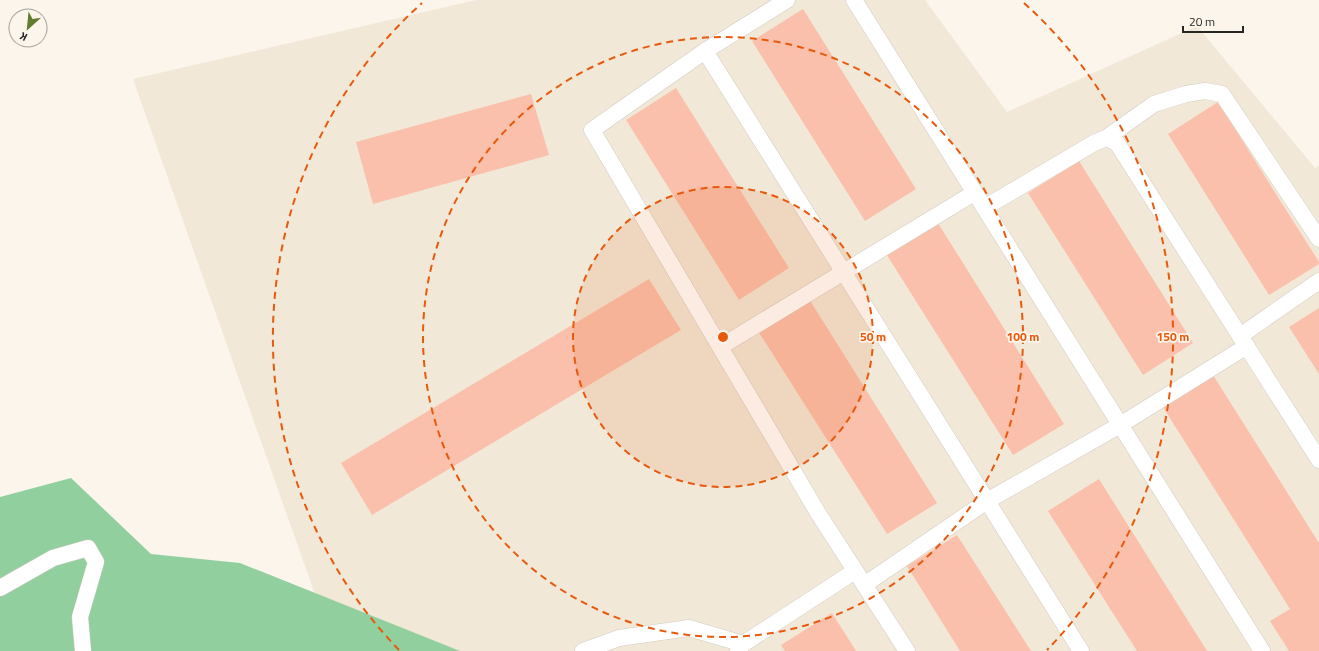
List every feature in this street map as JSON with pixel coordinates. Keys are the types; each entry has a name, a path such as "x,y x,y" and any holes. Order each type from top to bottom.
{"street":[{"path":"786,0 705,51 592,130 818,513 907,651"},
{"path":"854,0 1262,651"},
{"path":"705,51 1081,651"},
{"path":"984,208 1094,143 1106,138 1154,104 1186,94 1205,91 1222,94 1319,239"},
{"path":"1106,138 1117,143 1319,460"},
{"path":"720,347 974,193"},
{"path":"864,586 987,501 1120,425 1243,341 1319,281"},
{"path":"0,588 53,558 88,548 96,562 80,617 83,651"},
{"path":"583,651 619,638 689,628 740,647 855,571"}],"shaded area":[{"path":"476,0 925,0 1007,112 1197,26 1315,168 1319,166 1319,651 335,651 133,79"}],"green space":[{"path":"71,478 151,554 240,563 460,651 0,651 0,497"}],"building":[{"path":"803,9 916,189 865,221 752,41"},
{"path":"676,88 789,268 739,300 626,120"},
{"path":"531,94 549,155 373,204 356,142"},
{"path":"1218,102 1319,262 1319,264 1269,295 1168,134"},
{"path":"1079,161 1193,343 1143,375 1028,193"},
{"path":"936,220 1064,424 1013,455 885,252"},
{"path":"649,279 681,330 372,515 341,463"},
{"path":"809,299 937,503 887,534 758,331"},
{"path":"1319,308 1319,374 1289,327"},
{"path":"1213,375 1319,543 1319,651 1289,651 1270,621 1290,609 1163,407"},
{"path":"1099,479 1207,651 1137,651 1048,511"},
{"path":"957,535 1031,651 960,651 907,566"},
{"path":"832,613 856,651 785,651 781,645"}]}
